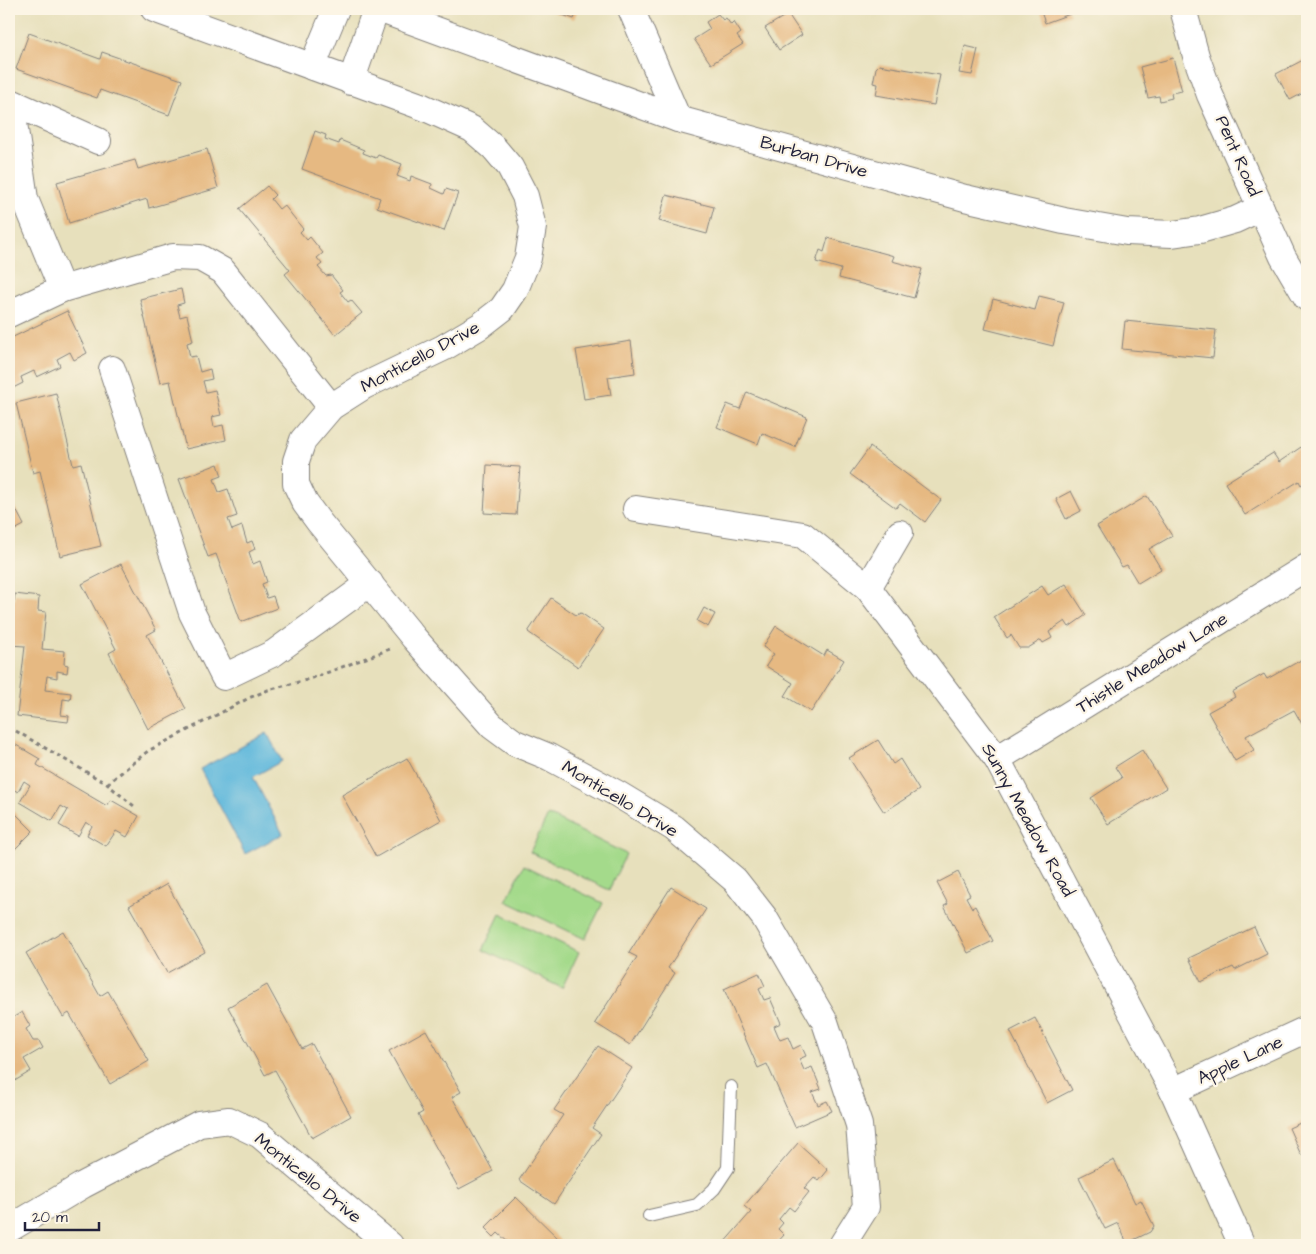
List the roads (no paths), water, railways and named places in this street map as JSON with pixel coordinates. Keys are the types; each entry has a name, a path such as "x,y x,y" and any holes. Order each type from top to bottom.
{"street":[{"name":"Monticello Drive","path":"154,9 423,108 472,129 494,148 510,167 525,196 533,227 528,258 515,290 502,309 480,326 442,348 364,386 331,407 302,440 296,461 296,484 305,502 319,522 414,638 492,726 515,742 549,757 616,793 674,828 735,880 764,916 825,1022 858,1125 866,1207 842,1245"},
{"path":"312,67 336,9"},
{"path":"351,82 377,9"},
{"name":"Burban Drive","path":"377,9 678,119 965,198 1083,225 1127,232 1172,234 1200,230 1235,220 1261,208"},
{"path":"631,9 678,119"},
{"name":"Pent Road","path":"1183,9 1196,56 1210,95 1283,257 1307,298"},
{"path":"62,289 17,203 10,102 98,141"},
{"path":"9,314 62,289 173,257 200,258 223,271 331,407"},
{"path":"112,370 192,613 224,677 274,653 370,583"},
{"name":"Sunny Meadow Road","path":"636,508 803,535 868,588 998,759 1174,1091 1242,1245"},
{"path":"868,588 900,533"},
{"name":"Thistle Meadow Lane","path":"998,759 1307,567"},
{"name":"Apple Lane","path":"1174,1091 1307,1029"},
{"name":"Monticello Drive","path":"9,1229 83,1185 199,1124 229,1120 260,1135 390,1245"}],"lane":[{"path":"649,1216 697,1205 714,1189 728,1168 731,1087"}],"water":[{"path":"267,733 282,761 253,777 283,834 245,854 200,769"}]}
